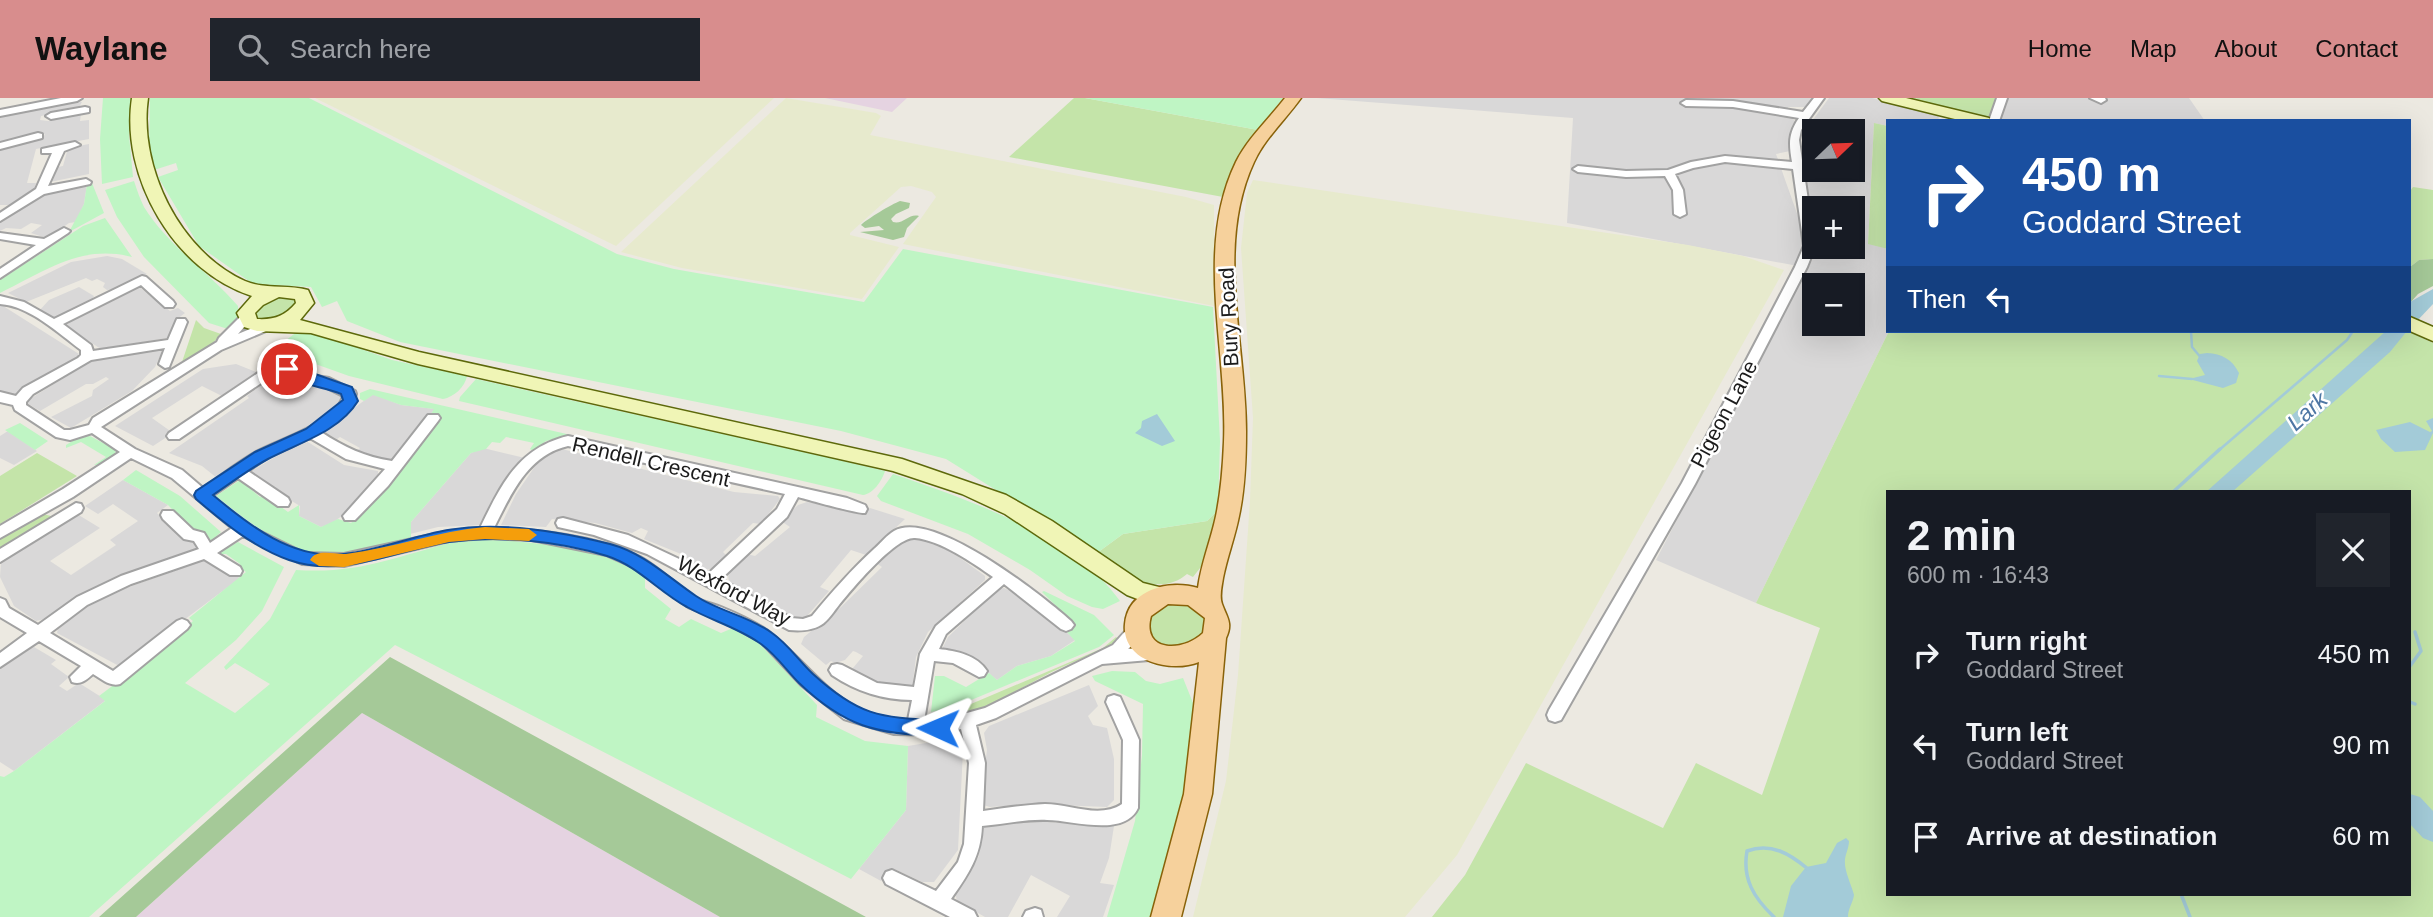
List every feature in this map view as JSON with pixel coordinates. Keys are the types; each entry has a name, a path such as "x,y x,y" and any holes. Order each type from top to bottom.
{"main road":[{"path":"140,98 139,135 153,192 192,248 229,281 243,300 250,323 294,324 418,358 806,442 895,464 957,485 1009,507 1091,558 1114,577 1148,594 1189,595 1210,606 1218,622 1206,711 1204,755 1198,794 1166,917"},
{"name":"Bury Road","path":"1210,606 1209,588 1230,503 1235,419 1227,300 1227,242 1231,214 1246,161 1293,98"},
{"path":"1887,98 1976,119"},
{"path":"229,281 251,291 297,292 335,334"},
{"path":"246,315 258,299 273,293"},
{"path":"272,324 298,312 305,298"},
{"path":"2411,324 2433,335"},
{"name":"Bury Road","path":"1170,594 1194,583 1219,553"},
{"path":"1114,577 1127,598 1140,640 1148,649 1167,657 1188,671 1206,711"},
{"path":"1137,625 1146,606 1170,594"},
{"path":"1167,657 1198,654 1214,639"}],"street":[{"path":"0,113 77,98"},
{"path":"51,116 85,115 88,98"},
{"name":"Pigeon Lane","path":"1555,715 1688,484 1810,246 1794,139 1819,98"},
{"path":"1995,119 2002,98"},
{"path":"1686,103 1733,104 1806,116"},
{"path":"0,146 38,136"},
{"path":"41,191 44,175 56,162 52,149 75,145"},
{"path":"1578,169 1626,174 1669,173 1691,165 1725,159 1796,166"},
{"path":"1669,173 1678,190 1680,214"},
{"path":"3,214 41,191 86,182"},
{"path":"0,274 64,231"},
{"path":"0,236 46,243"},
{"path":"53,324 142,280 169,304"},
{"path":"0,300 8,299 53,324 87,348 87,356"},
{"path":"217,347 246,315"},
{"path":"164,365 181,322"},
{"path":"173,343 87,356 27,391 19,401 20,407 61,434 70,435 93,428 98,421 217,347 272,324"},
{"path":"174,436 266,374 287,369 307,379 324,381 350,394 351,401 346,407 311,432 260,456 240,472 202,495"},
{"path":"0,396 19,401"},
{"path":"351,516 396,466 433,418"},
{"path":"93,428 130,452 177,474 242,529 292,555 344,561 449,536 485,533 532,535 610,550 636,562 693,603 718,612 766,638 817,688 850,714 872,722 938,728 990,713 1118,649 1132,637 1137,625"},
{"path":"311,432 346,456 361,462 396,466"},
{"name":"Rendell Crescent","path":"485,533 521,471 542,448 568,441 793,494 842,502 860,509"},
{"path":"0,533 130,452"},
{"path":"240,472 283,502"},
{"path":"711,580 782,513 793,494"},
{"path":"0,556 76,508"},
{"path":"168,514 189,535 199,537 207,552 235,571"},
{"name":"Wexford Way","path":"563,523 636,537 789,624 804,625 817,620 856,574 900,534 908,531 927,534 954,546 1003,577 1052,611 1066,625"},
{"path":"0,661 82,601 104,590 207,552 242,529"},
{"path":"915,728 928,653 941,630 1003,577"},
{"path":"0,604 4,612 114,679 182,625"},
{"path":"928,653 956,657 979,671"},
{"path":"1091,662 1138,654 1167,657"},
{"path":"78,677 93,666"},
{"path":"836,670 850,680 877,691 895,695 921,693"},
{"path":"976,819 1049,812 1091,818 1119,818 1130,808 1130,740 1114,702"},
{"path":"940,900 965,866 974,844 977,763 967,721"},
{"path":"892,878 940,900 968,917"}],"shaded area":[{"path":"825,98 907,98 892,112"},
{"path":"1317,98 1812,98 1805,107 1788,107 1787,114 1795,121 1790,135 1790,151 1776,154 1799,219 1802,252 1798,266 1567,223 1573,118"},
{"path":"1829,98 1872,98 1938,113 1939,119 1886,119 1886,126 1874,123 1868,243 1886,248 1888,333 1756,603 1656,560 1802,280 1802,336 1865,336 1865,273 1805,273 1813,259 1865,259 1865,196 1809,196 1807,182 1866,182 1866,119 1814,119"},
{"path":"1910,98 2189,98 2204,119 1996,119"},
{"path":"82,102 78,109 41,116 40,120 48,121 81,114 80,121 89,120 89,139 36,149 27,183 36,183 34,191 10,205 0,205 0,147 43,138 45,134 0,145 0,114"},
{"path":"89,144 89,174 45,183 53,168 63,166 68,148"},
{"path":"87,184 84,204 76,222 69,223 52,235 43,237 31,233 42,225 31,223 21,229 6,228 0,231 0,222 31,200 53,191"},
{"path":"107,256 122,259 147,274 107,290 103,287 105,283 86,278 26,302 8,293 71,262"},
{"path":"138,286 170,311 178,308 185,313 177,319 167,338 101,349 65,326 81,314"},
{"path":"79,287 94,296 91,301 58,317 51,317 39,311 49,300"},
{"path":"0,304 79,354 78,358 11,398 0,390"},
{"path":"158,349 162,352 155,367 132,391 71,428 51,417 92,396 93,390 109,379 106,377 93,384 86,384 40,411 25,402 91,361"},
{"path":"236,364 256,372 222,396 202,386 152,418 173,433 153,446 115,426 203,369"},
{"path":"286,374 341,396 341,402 305,428 258,451 217,478 202,466 169,453 249,398 247,396 272,376"},
{"path":"373,394 401,405 435,409 392,459 387,461 367,458 356,452 360,448 340,437 337,439 325,433 326,429"},
{"path":"8,431 37,451 14,465 0,458 0,436"},
{"path":"308,442 344,465 378,471 378,476 343,515 331,524 321,527 299,516 300,506 247,474 288,449"},
{"path":"483,448 525,458 500,488 480,525 438,527 410,534 411,522 471,453"},
{"path":"558,448 734,492 778,496 780,499 761,524 753,523 723,552 728,557 716,568 704,570 681,554 644,539 648,531 641,528 632,533 595,523 552,519 546,527 501,525 516,494 540,459"},
{"path":"123,480 168,505 157,513 179,534 192,538 198,550 108,582 76,597 45,619 36,621 14,606 0,577 1,562 31,544 33,539 77,514 100,528 50,561 71,575 116,545 110,540 138,521 113,504 98,514 85,506"},
{"path":"807,502 862,514 870,508 905,519 866,555 851,550 820,587 829,591 807,616 795,621 729,584 728,573 747,554 755,556 790,527 781,521 798,505"},
{"path":"914,534 945,547 985,576 985,580 928,632 916,657 912,690 883,689 848,674 863,656 856,652 853,651 845,660 835,663 831,661 826,665 801,644 804,637 841,607 882,567 876,563 904,537"},
{"path":"205,560 240,578 121,667 57,633 58,627 88,605 112,593"},
{"path":"1004,588 1033,602 1075,640 1051,656 1017,666 997,680 972,659 942,649 948,637 997,589"},
{"path":"34,647 56,660 51,664 69,677 59,686 67,691 79,683 106,700 14,771 0,762 0,669 27,649"},
{"path":"1089,685 1098,706 1088,716 1093,725 1107,728 1114,759 1114,800 1107,807 1030,804 990,807 980,804 987,750 984,733 989,726"},
{"path":"362,713 720,917 136,917"},
{"path":"956,738 963,751 958,850 934,882 922,882 894,869 881,881 859,869 906,810 908,746"},
{"path":"1046,822 1114,826 1109,858 1100,883 1114,885 1103,917 1057,917 1070,896 1031,875 1008,917 985,917 957,901 955,892 979,856 980,830 989,823"}],"green space":[{"path":"103,98 131,98 129,135 133,177 102,184 100,139"},
{"path":"150,98 309,98 617,254 674,269 864,302 903,249 1213,307 1220,441 1218,510 1207,521 1123,534 1097,553 946,459 841,431 400,342 347,321 337,301 322,307 311,287 253,284 199,246 158,177 178,170 176,163 154,170 149,148"},
{"path":"315,98 774,98 616,246"},
{"path":"786,98 876,113 881,116 870,135 1186,197 1214,205 1214,306 903,244 936,197 932,192 911,186 901,187 850,233 899,247 862,299 682,268 621,252"},
{"path":"1074,98 1258,130 1243,150 1223,197 1009,157"},
{"path":"1085,98 1283,98 1258,130"},
{"path":"1900,98 1997,98 1994,115 1982,117"},
{"path":"1874,123 1886,126 1886,248 1868,244"},
{"path":"1253,180 1688,245 1743,256 1784,270 1457,855 1405,917 1193,917 1226,781 1238,675 1253,418 1241,248 1247,193"},
{"path":"134,181 144,207 154,221 238,306 238,318 231,330 209,323 144,257 117,217 105,190"},
{"path":"92,183 104,213 69,232 84,204 87,184"},
{"path":"2413,187 2433,190 2433,259 2419,260 2411,266"},
{"path":"900,201 910,203 909,208 896,214 891,219 893,222 919,216 907,228 904,237 893,240 860,232 884,230 879,226 865,228 861,225"},
{"path":"105,218 132,257 96,254 80,257 48,269 0,293 0,280 83,226"},
{"path":"2433,259 2433,286 2418,294 2411,302 2411,266 2419,260"},
{"path":"282,295 295,298 296,306 277,318 255,318 254,310 258,305"},
{"path":"196,320 204,328 221,334 212,344 182,362"},
{"path":"302,328 392,360 467,376 466,380 458,391 443,399 349,376 282,352 281,344"},
{"path":"1888,333 2411,333 2433,343 2433,917 1432,917 1465,875 1526,763 1663,828 1696,763 1762,795 1820,628 1756,603"},
{"path":"476,379 885,471 877,486 863,495 459,401"},
{"path":"370,389 571,435 546,441 533,451 530,449 534,443 506,437 500,443 492,442 486,449 471,453 411,522 411,539 350,554 323,555 290,545 258,528 216,496 240,480 260,497 266,496 288,512 299,505 299,516 321,527 338,519 351,523 391,483 440,416 431,414 434,409 401,405 373,395 364,401 360,399 360,393"},
{"path":"20,423 48,441 35,450 5,430"},
{"path":"90,436 116,450 114,457 103,464 94,465 106,457 81,442 66,448 66,445 79,437"},
{"path":"37,453 77,476 0,524 0,476"},
{"path":"136,470 180,496 221,532 207,545 208,539 204,533 193,531 168,505 123,480"},
{"path":"893,474 985,508 1047,539 1076,557 1100,578 1120,601 1103,609 1092,607 1067,596 1030,570 968,534 881,501 877,496"},
{"path":"1218,510 1204,563 1193,577 1187,574 1173,582 1147,583 1144,587 1097,553 1123,534 1207,521"},
{"path":"43,514 55,517 0,552 0,538"},
{"path":"497,539 574,549 629,566 645,576 645,588 671,609 665,619 679,627 691,619 721,633 733,628 758,642 817,705 816,717 865,741 908,746 906,810 851,879 395,645 89,917 0,917 0,776 4,777 14,771 105,701 99,696 156,653 193,621 189,618 246,572 226,554 217,554 238,542 284,567 262,611 236,640 185,683 235,713 270,684 235,663 226,670 224,667 270,619 296,570 319,571 358,567 454,542"},
{"path":"1042,592 1094,615 1114,635 1099,647 952,708 931,712 935,676 944,676 966,687 989,673 997,680 1017,666 1051,656 1075,641 1065,630 1074,624"},
{"path":"1181,601 1205,614 1207,629 1189,648 1160,645 1149,632 1150,617 1162,605"},
{"path":"1116,637 1121,642 1056,670 991,704 953,718 938,721 927,718 971,704 1103,648"},
{"path":"390,657 866,917 720,917 362,713 136,917 99,917"},
{"path":"1112,671 1135,672 1146,681 1160,684 1183,678 1193,703 1197,739 1155,917 1107,917 1135,821 1142,755 1143,704 1095,681 1092,676"}],"water":[{"path":"2200,354 2222,356 2233,364 2239,373 2236,383 2223,388 2189,379 2205,375 2197,361"},
{"path":"1157,414 1175,441 1162,446 1135,433 1141,428 1142,421"},
{"path":"2433,418 2433,433 2425,450 2395,452 2376,430 2410,422 2430,432 2432,431 2426,421"},
{"path":"1846,838 1849,841 1845,868 1854,895 1848,917 1783,917 1791,886 1806,867 1826,863 1837,843"}],"waterway":[{"name":"Lark","path":"2411,315 2418,305 2433,295"},
{"path":"2191,333 2192,347 2202,359"},
{"path":"2218,451 2347,340 2352,333"},
{"name":"Lark","path":"2219,490 2383,347 2395,333"},
{"path":"2159,376 2192,379"},
{"path":"2175,490 2220,449"},
{"path":"2411,665 2421,651 2415,632"},
{"path":"2411,702 2415,704"},
{"name":"Lark","path":"2411,807 2433,829"},
{"path":"1774,917 1751,887 1746,870 1747,851 1764,848 1780,851 1808,869"},
{"path":"2182,896 2190,917"}],"slow traffic":[{"path":"319,560 344,561 449,536 485,533 529,535"}],"route":[{"path":"287,369 307,379 324,381 347,391 351,401 336,416 311,432 260,456 240,472 202,495 242,529 292,555 323,560 344,561 449,536 485,533 532,535 610,550 636,562 693,603 718,612 766,638 807,680 850,714 894,727 938,728"}]}
